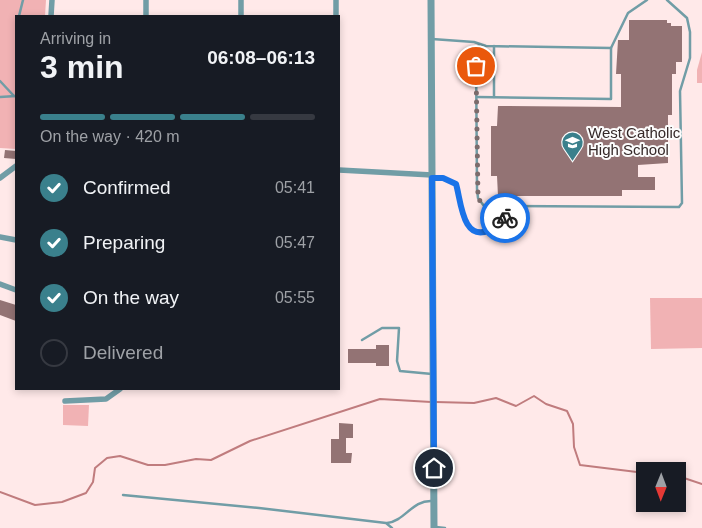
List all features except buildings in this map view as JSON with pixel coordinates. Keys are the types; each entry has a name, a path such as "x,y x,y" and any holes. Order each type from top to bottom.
{"street":[{"path":"52,0 52,15"},
{"path":"146,0 146,15"},
{"path":"241,0 241,15"},
{"path":"336,0 336,15"},
{"path":"431,0 434,527"},
{"path":"0,178 15,167"},
{"path":"340,170 432,177"},
{"path":"0,238 15,240"},
{"path":"0,284 15,290"},
{"path":"65,401 106,399 119,390"}],"lane":[{"path":"19,15 23,0"},
{"path":"477,97 611,99 611,48 628,13 647,0"},
{"path":"478,45 476,50 478,198 484,206 679,207 682,203 680,91 690,58 690,32 687,18 667,0"},
{"path":"432,39 474,42 478,45 494,46 611,48"},
{"path":"494,46 494,98"},
{"path":"0,81 15,96"},
{"path":"0,97 15,96"},
{"path":"432,177 443,178 456,184 462,215 468,227 477,232 486,232 505,221 509,206"},
{"path":"362,340 382,328 399,328 397,360 400,371 434,374"},
{"path":"124,495 386,523 396,520 419,502 434,501"},
{"path":"386,523 392,528"},
{"path":"434,527 446,528"}],"shaded area":[{"path":"0,0 46,0 45,15 15,15 15,149 0,148"},
{"path":"702,52 702,83 697,83 697,70"},
{"path":"650,298 702,298 702,348 651,349"},
{"path":"63,405 89,405 88,426 63,425"}],"waterway":[{"path":"436,402 474,403 496,398 516,406 534,396 546,404 567,411 573,424 574,447 580,465 636,472"},
{"path":"0,492 35,505 62,502 86,493 93,482 95,468 107,458 120,456 148,465 165,465 196,459 211,460 250,441 380,399 431,402"},
{"path":"686,479 702,484"}],"way so far":[{"path":"476,66 478,198 484,206 509,206 505,218"}],"place":[{"name":"West Catholic High School","path":"572,161"}],"route":[{"path":"434,468 432,178 443,178 456,184 462,215 468,227 477,232 486,232 497,227 505,221 505,218"}]}
